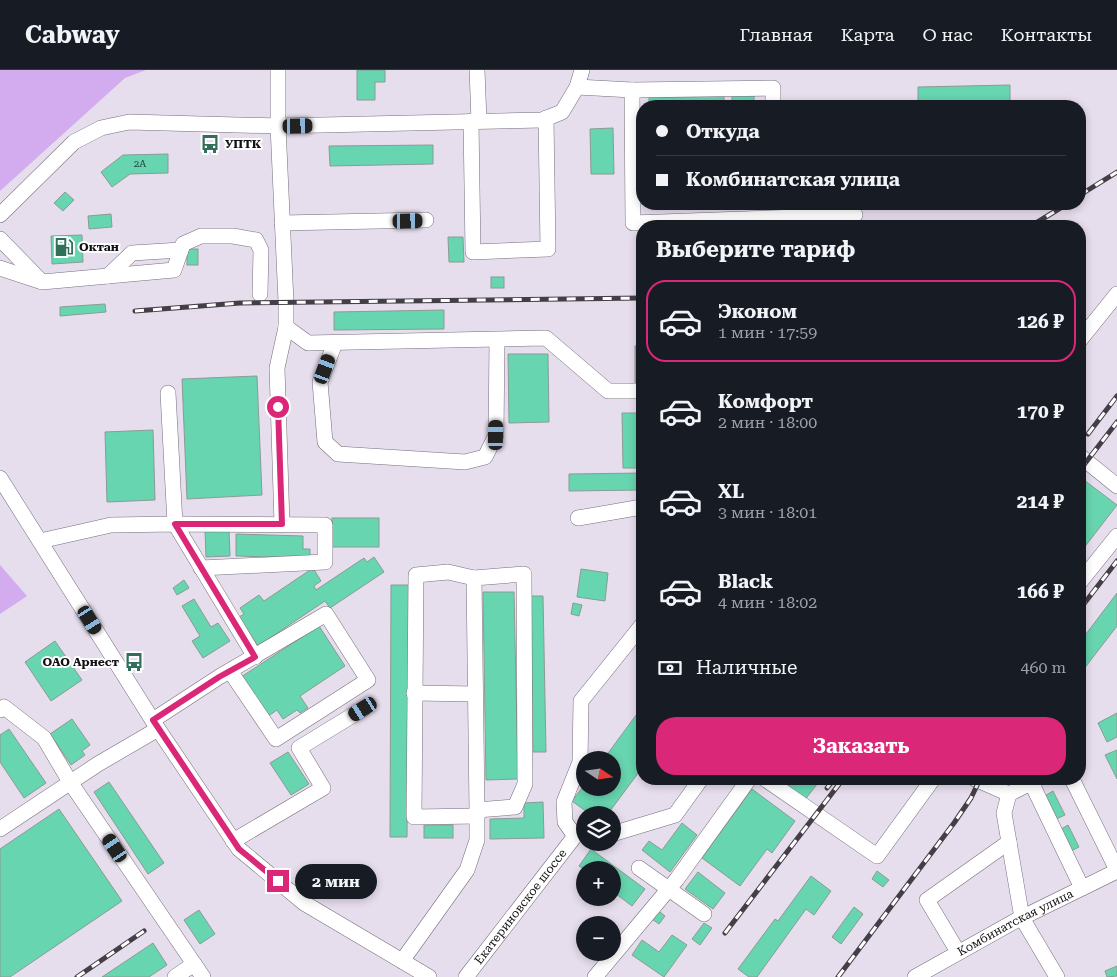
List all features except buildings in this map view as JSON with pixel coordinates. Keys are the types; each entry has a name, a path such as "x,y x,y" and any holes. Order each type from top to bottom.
{"street":[{"path":"278,70 278,126 286,327 277,368 282,524"},
{"path":"477,70 473,252 548,249 546,118"},
{"path":"0,215 74,142 101,128 129,122 278,126 546,118 562,112 578,87 582,70"},
{"path":"578,87 632,90 772,88 773,100"},
{"path":"632,90 632,223 636,223"},
{"path":"728,220 855,216"},
{"path":"282,223 426,220"},
{"path":"0,268 42,282 174,270 183,244 201,236 233,236 256,240 261,250 260,294"},
{"path":"0,239 42,282"},
{"path":"108,276 132,253 180,250"},
{"path":"1086,333 1117,294"},
{"path":"286,327 308,343 546,338 608,391 636,391"},
{"path":"335,343 320,382 325,442 338,454 465,462 485,457 496,435 497,340"},
{"path":"168,393 175,524 255,657"},
{"path":"1086,461 1117,486"},
{"path":"0,478 156,725 239,849 304,903 429,977"},
{"path":"578,518 636,508"},
{"path":"40,541 112,525 325,525 325,562 202,568"},
{"path":"1086,575 1117,536"},
{"path":"448,572 474,578 524,574 525,784 515,806 477,813 414,816 416,574 448,572"},
{"path":"402,961 466,870 477,840 474,578"},
{"path":"1,825 156,725 230,671 326,614 368,680 276,738 230,671"},
{"path":"576,832 565,822 564,802 580,762 581,700 636,632"},
{"path":"414,693 475,694"},
{"path":"0,710 4,707 44,738 70,782 203,977"},
{"path":"233,841 322,788 299,748 363,709"},
{"path":"621,831 675,815 697,785"},
{"path":"595,977 668,889 745,785"},
{"path":"774,785 877,856 929,785"},
{"path":"989,785 1009,794"},
{"path":"1026,785 1009,794 1004,813 1022,918 1057,977"},
{"path":"1036,785 1082,888"},
{"path":"1075,785 1117,871"},
{"name":"Екатериновское шоссе","path":"466,977 576,841"},
{"path":"958,952 927,900 1009,842"},
{"path":"639,868 704,914"},
{"name":"Комбинатская улица","path":"915,977 1022,918 1117,871"},
{"path":"175,977 194,964"}],"shaded area":[{"path":"0,70 146,70 125,78 0,191"},
{"path":"0,565 27,596 0,614"}],"railway":[{"path":"1086,191 1117,172"},
{"path":"1041,220 1057,210"},
{"path":"135,311 240,303 636,298"},
{"path":"1088,434 1117,396"},
{"path":"1086,462 1117,422"},
{"path":"1086,601 1117,561"},
{"path":"725,933 838,785"},
{"path":"838,977 954,823 971,798 977,785"},
{"path":"77,977 144,931"}],"place":[{"name":"УПТК","path":"210,144"},
{"name":"Октан","path":"64,247"},
{"name":"ОАО Арнест","path":"134,662"}],"route":[{"path":"278,407 282,524 175,524 255,657 219,677 153,720 239,849 278,881"}]}
